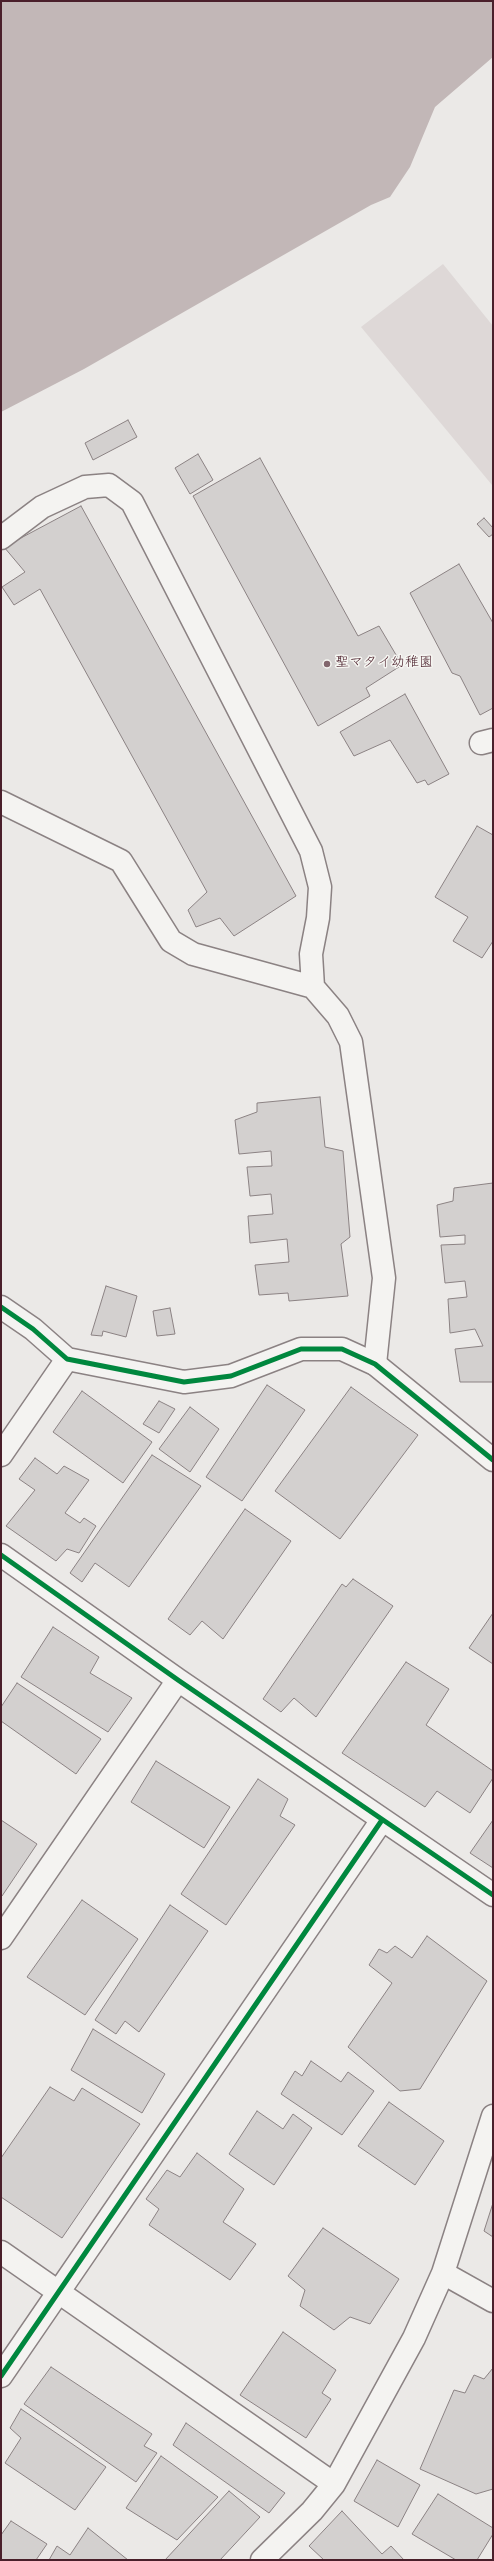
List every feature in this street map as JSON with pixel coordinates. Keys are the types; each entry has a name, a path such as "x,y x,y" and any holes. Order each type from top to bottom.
{"street":[{"path":"1,538 42,507 85,487 109,485 132,502 311,851 320,887 318,918 311,954 313,987"},
{"path":"1,802 121,860 170,941 193,954 313,987 338,1016 351,1042 384,1278 375,1364"},
{"path":"1,1307 33,1329 67,1359 184,1382 231,1376 301,1349 342,1349 375,1364 493,1460"},
{"path":"1,1455 67,1359"},
{"path":"1,1555 178,1680 493,1895"},
{"path":"1,1938 178,1680"},
{"path":"1,2376 382,1820"},
{"path":"262,2560 312,2511 334,2484 414,2338 443,2273 492,2127"},
{"path":"1,2252 334,2484"},
{"path":"443,2273 493,2301"}],"shaded area":[{"path":"1,1 493,1 493,57 435,107 410,167 390,197 371,205 84,369 1,412"},
{"path":"443,264 493,326 492,485 361,327"}],"building":[{"path":"128,420 137,437 93,460 85,443"},
{"path":"198,454 213,480 190,494 175,468"},
{"path":"260,458 358,636 379,626 402,665 366,688 370,696 318,726 193,496"},
{"path":"81,506 296,896 234,936 220,918 196,927 188,910 207,892 40,589 14,605 2,587 25,572 4,547"},
{"path":"484,518 493,528 493,534 489,537 477,524"},
{"path":"459,564 493,623 493,708 480,715 460,676 452,673 410,593"},
{"path":"405,694 449,774 428,785 425,780 417,783 390,740 354,756 340,732"},
{"path":"477,826 493,835 493,941 482,958 453,941 468,917 435,897"},
{"path":"320,1097 325,1147 343,1151 350,1237 341,1244 348,1296 289,1301 288,1293 259,1295 255,1265 289,1262 287,1239 250,1243 248,1216 273,1214 271,1194 250,1196 247,1167 272,1166 271,1151 239,1154 235,1120 257,1112 257,1103"},
{"path":"493,1183 493,1382 460,1382 455,1349 483,1346 475,1329 450,1333 448,1299 467,1297 465,1281 445,1283 441,1245 465,1244 465,1235 440,1237 437,1205 453,1201 454,1188"},
{"path":"106,1286 137,1296 126,1337 103,1331 102,1336 91,1335"},
{"path":"170,1308 175,1334 157,1336 153,1311"},
{"path":"267,1385 305,1410 242,1501 206,1477"},
{"path":"351,1387 418,1435 340,1539 275,1491"},
{"path":"82,1391 152,1442 123,1483 53,1432"},
{"path":"159,1401 175,1409 159,1433 143,1424"},
{"path":"190,1407 219,1429 190,1472 159,1449"},
{"path":"152,1455 201,1486 129,1587 95,1563 82,1582 70,1573"},
{"path":"35,1458 57,1474 64,1466 89,1480 65,1513 80,1523 84,1518 96,1526 79,1553 67,1549 56,1561 6,1526 35,1490 19,1479"},
{"path":"245,1509 291,1541 223,1639 202,1621 190,1635 168,1619"},
{"path":"353,1579 393,1606 316,1717 294,1698 281,1712 263,1699 342,1584 346,1587"},
{"path":"493,1613 493,1664 469,1648"},
{"path":"53,1627 99,1657 90,1673 132,1698 108,1732 21,1677"},
{"path":"406,1662 449,1689 426,1725 493,1771 493,1778 470,1813 437,1791 425,1807 342,1753"},
{"path":"17,1683 101,1739 76,1774 1,1721 1,1707"},
{"path":"156,1761 230,1807 204,1848 131,1802"},
{"path":"258,1779 288,1799 280,1816 295,1825 226,1925 181,1894"},
{"path":"1,1820 37,1844 2,1896 1,1896"},
{"path":"493,1820 493,1868 470,1853"},
{"path":"82,1900 138,1939 85,2015 27,1977"},
{"path":"170,1905 208,1931 139,2032 125,2021 116,2034 95,2020"},
{"path":"427,1936 487,1981 420,2089 400,2091 348,2047 392,1983 369,1965 379,1949 387,1953 395,1946 412,1958"},
{"path":"93,2029 165,2074 142,2113 71,2070"},
{"path":"311,2061 341,2082 348,2072 374,2091 342,2135 281,2094 295,2071 302,2076"},
{"path":"50,2087 74,2101 82,2088 140,2124 62,2238 1,2197 1,2158"},
{"path":"389,2102 444,2141 415,2185 358,2146"},
{"path":"257,2111 283,2129 293,2114 312,2128 274,2185 229,2154"},
{"path":"197,2153 244,2189 223,2222 256,2244 230,2280 149,2225 159,2209 146,2199 167,2170 180,2177"},
{"path":"493,2203 493,2237 484,2231"},
{"path":"323,2228 399,2279 370,2324 350,2317 334,2330 300,2306 305,2290 288,2276"},
{"path":"283,2332 336,2370 322,2393 331,2399 306,2438 240,2395"},
{"path":"51,2367 152,2434 144,2446 157,2453 136,2482 24,2404"},
{"path":"493,2368 493,2489 476,2494 420,2469 454,2390 465,2393 474,2375 484,2379"},
{"path":"21,2409 106,2467 75,2510 5,2463 21,2438 10,2428"},
{"path":"186,2423 285,2493 269,2513 173,2445"},
{"path":"161,2456 218,2497 177,2540 126,2508"},
{"path":"377,2460 420,2485 398,2527 354,2501"},
{"path":"229,2491 260,2517 220,2560 165,2560"},
{"path":"438,2494 493,2528 493,2534 477,2560 456,2560 412,2534"},
{"path":"342,2511 382,2554 391,2546 404,2560 324,2560 309,2546"},
{"path":"11,2521 47,2544 36,2560 1,2560 1,2535"},
{"path":"88,2528 128,2560 49,2560 57,2546 70,2555"}],"cycle path":[{"path":"1,1307 33,1329 67,1359 184,1382 231,1376 301,1349 342,1349 375,1364 493,1460"},
{"path":"1,1555 178,1680 493,1895"},
{"path":"1,2376 382,1820"}],"place":[{"name":"聖マタイ幼稚園","path":"327,664"}]}
